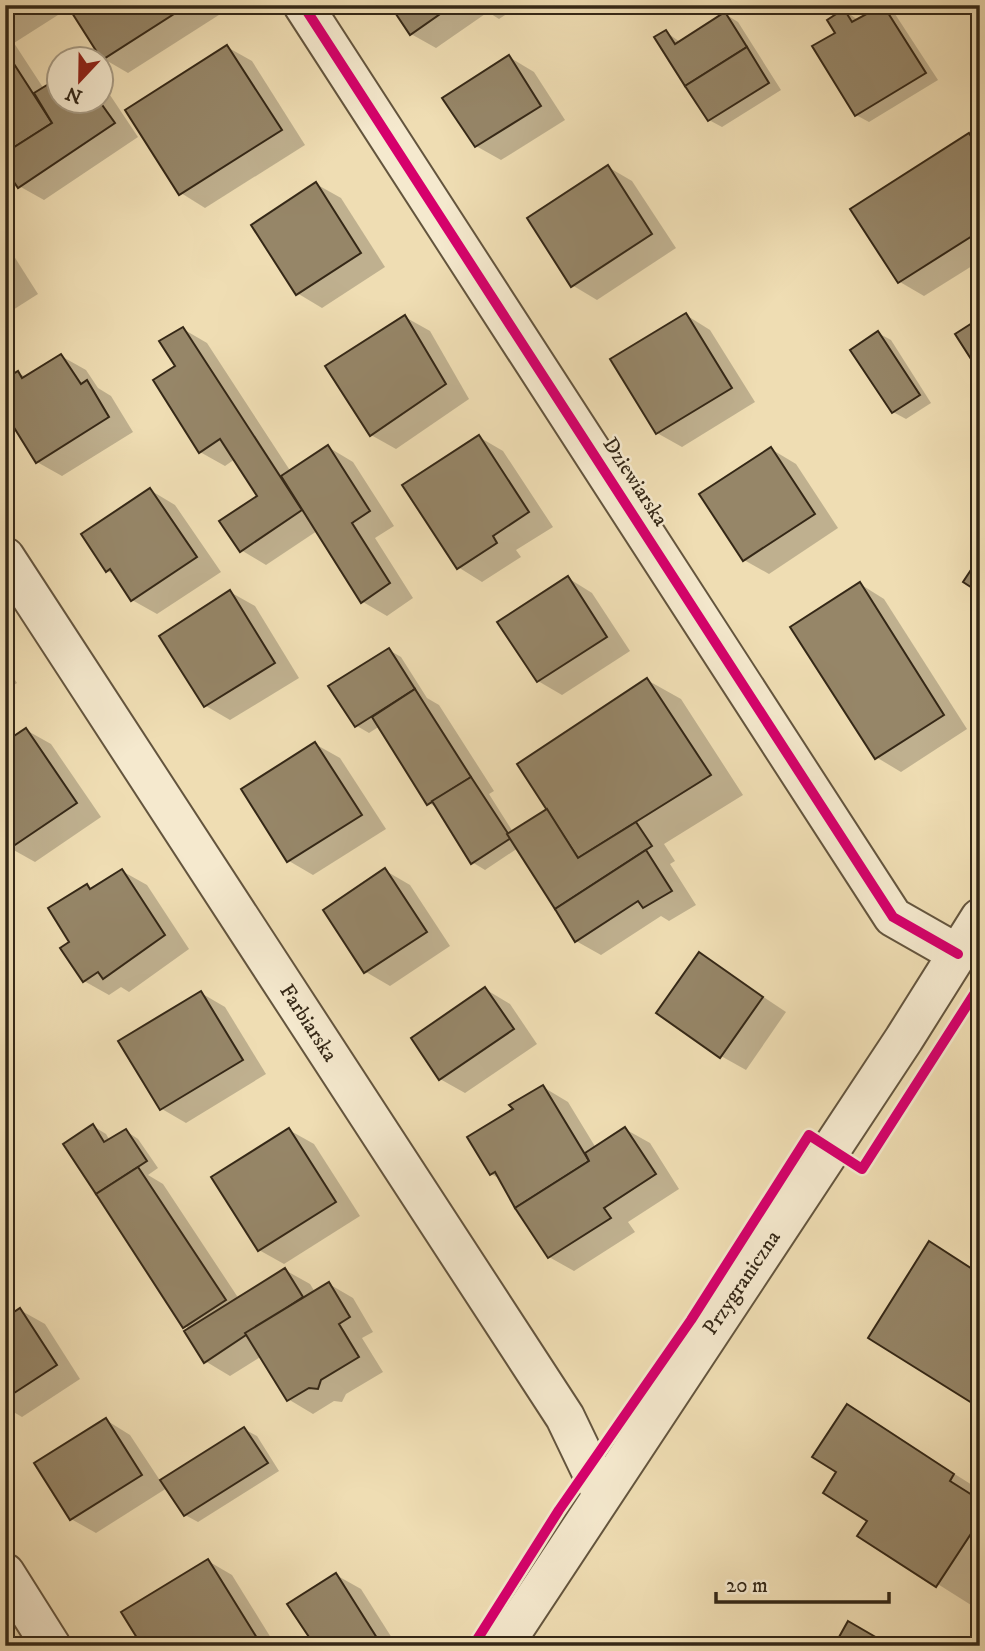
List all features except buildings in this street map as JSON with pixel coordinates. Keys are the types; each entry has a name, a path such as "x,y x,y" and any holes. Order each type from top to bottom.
{"street":[{"name":"Dziewiarska","path":"303,5 893,917 958,954"},
{"name":"Farbiarska","path":"5,557 565,1417 602,1493"},
{"name":"Przygraniczna","path":"503,1646 980,918"},
{"path":"5,1573 51,1646"}],"cycle path":[{"path":"303,5 893,917 958,954"},
{"path":"473,1646 559,1510 691,1320 809,1135 862,1169 980,985"}]}
